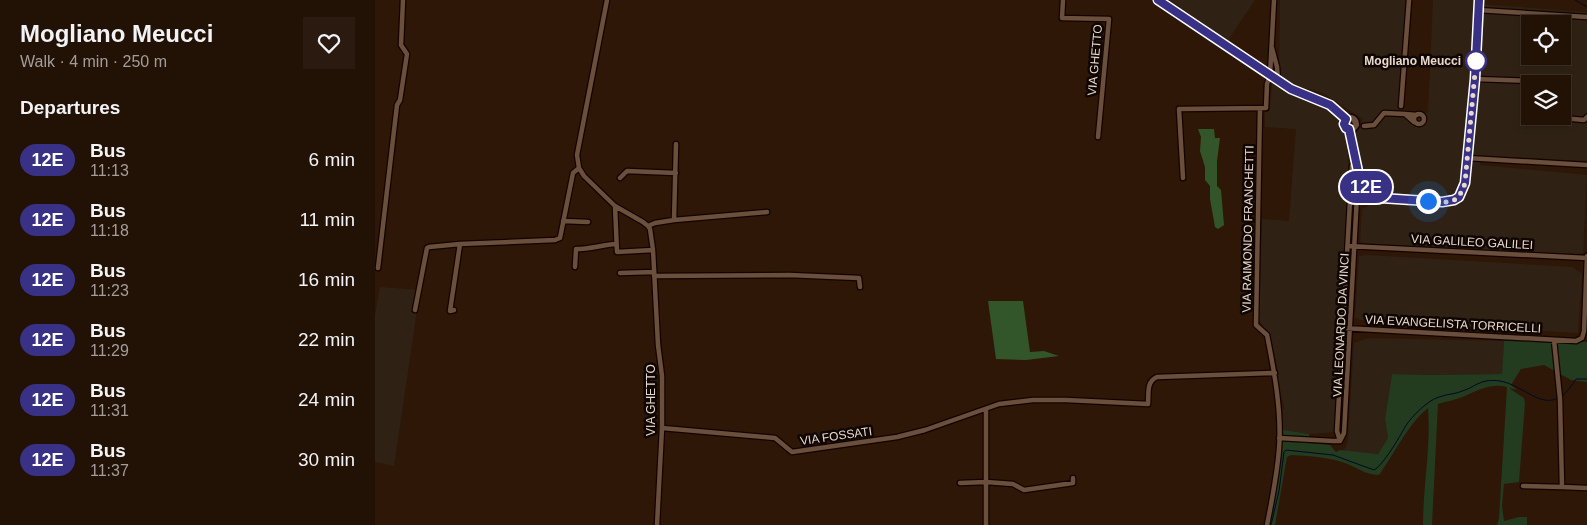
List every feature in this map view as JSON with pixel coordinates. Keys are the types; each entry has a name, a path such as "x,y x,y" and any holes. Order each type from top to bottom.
{"main road":[{"path":"1158,0 1291,89 1330,105 1346,119"},
{"path":"1346,119 1350,117 1356,123 1352,129 1363,193 1381,198 1442,202 1459,197 1465,183 1475,79 1479,0"},
{"path":"1346,119 1344,122 1345,126 1352,129"}],"street":[{"path":"378,268 397,105 400,100 407,54 401,45 403,0"},
{"path":"607,0 577,154 579,168 584,176 615,206 648,226 674,220 767,212"},
{"name":"VIA GHETTO","path":"1063,0 1062,18 1109,19 1098,137"},
{"path":"1270,75 1274,0"},
{"path":"1401,106 1409,0"},
{"path":"1478,10 1587,17"},
{"path":"1271,44 1278,80"},
{"name":"VIA RAIMONDO FRANCHETTI","path":"1270,75 1267,84 1266,108 1260,108 1256,326 1267,334 1275,373"},
{"path":"1475,79 1521,81"},
{"path":"1183,178 1179,109 1260,108"},
{"path":"1352,129 1373,125 1384,113 1405,114 1417,115 1422,116 1424,120 1421,124 1417,124 1405,114"},
{"path":"1414,123 1414,117 1417,115"},
{"path":"1571,119 1584,120 1587,117"},
{"path":"1354,119 1364,126"},
{"path":"674,220 676,144"},
{"path":"1279,438 1340,440 1337,431 1352,166 1356,158"},
{"path":"1467,158 1587,165"},
{"path":"415,310 427,248 429,247 555,240 560,238 573,173 579,168"},
{"path":"620,178 627,171 675,173"},
{"name":"VIA LEONARDO DA VINCI","path":"1340,440 1344,433 1357,210 1363,193"},
{"path":"615,206 617,252 653,250"},
{"path":"563,220 588,222"},
{"name":"VIA GHETTO","path":"648,226 653,250 658,345 662,376 662,428 657,525"},
{"path":"454,310 450,311 459,244"},
{"path":"575,267 576,249 592,249 596,246 616,244"},
{"name":"VIA GALILEO GALILEI","path":"1348,246 1587,257 1584,331"},
{"path":"620,274 851,277 859,278 860,287"},
{"name":"VIA EVANGELISTA TORRICELLI","path":"1343,328 1576,341 1582,338 1584,331"},
{"name":"VIA EVANGELISTA TORRICELLI","path":"1554,340 1560,398 1562,487"},
{"path":"1267,525 1274,491 1279,447 1275,373"},
{"name":"VIA FOSSATI","path":"662,428 775,438 792,452 897,437 925,430 999,404 1033,400 1066,400 1148,404 1149,384 1151,380 1157,377 1275,373"},
{"path":"986,410 986,525"},
{"path":"960,483 1013,484 1024,490 1073,483 1073,478"},
{"path":"1523,486 1587,488"}],"shaded area":[{"path":"1170,0 1255,0 1230,37 1229,42"},
{"path":"1280,0 1406,0 1399,109 1428,113 1433,0 1476,0 1477,4 1587,12 1587,161 1483,156 1480,165 1587,175 1583,253 1570,255 1367,245 1360,242 1362,209 1367,207 1372,199 1372,190 1365,183 1360,171 1355,146 1354,131 1363,119 1323,93 1290,84 1281,78 1279,73"},
{"path":"1272,84 1332,108 1343,118 1347,142 1349,185 1334,432 1309,434 1278,429 1284,407 1276,377 1278,371 1270,334 1259,321 1262,219 1289,221 1296,129 1265,127 1265,112 1270,109"},
{"path":"1359,256 1572,267 1582,274 1578,333 1360,320 1355,317"},
{"path":"380,287 420,290 394,466 375,462 375,315"},
{"path":"1368,338 1504,341 1502,374 1392,374 1385,419 1388,438 1378,454 1341,451 1345,449 1348,440 1354,343"}],"green space":[{"path":"1198,129 1214,129 1215,138 1220,138 1217,161 1217,186 1221,190 1224,225 1218,229 1215,227 1210,199 1210,186 1205,180 1205,167 1200,151 1201,137"},
{"path":"988,301 1023,301 1030,352 1044,351 1059,356 1026,360 996,359"},
{"path":"1504,341 1587,342 1587,382 1571,380 1544,365 1521,369 1511,385 1517,390 1509,388 1524,398 1525,403 1519,482 1504,484 1502,505 1504,521 1527,517 1527,525 1497,525 1507,387 1496,386 1438,404 1432,525 1423,525 1429,423 1428,408 1414,422 1379,475 1369,474 1330,459 1291,455 1287,457 1275,525 1267,525 1273,498 1278,429 1309,434 1309,443 1330,445 1336,452 1340,450 1378,454 1388,438 1385,419 1392,374 1502,374"}],"waterway":[{"path":"1575,0 1587,7"},
{"path":"1271,525 1279,491 1284,452 1286,450 1333,455 1374,470 1387,457 1405,427 1420,409 1442,396 1462,391 1482,382 1496,381 1509,384 1543,400 1554,400 1564,394 1576,379 1587,379"}],"bus line":[{"name":"12E","path":"1158,0 1291,89 1330,105 1346,119 1344,124 1349,129 1359,176 1368,192 1381,198 1442,202 1459,197 1465,183 1475,79 1479,0"}],"place":[{"name":"Mogliano Meucci","path":"1476,61"}],"route":[{"path":"1428,201 1442,202 1454,200 1462,192 1465,183 1476,61"}]}
